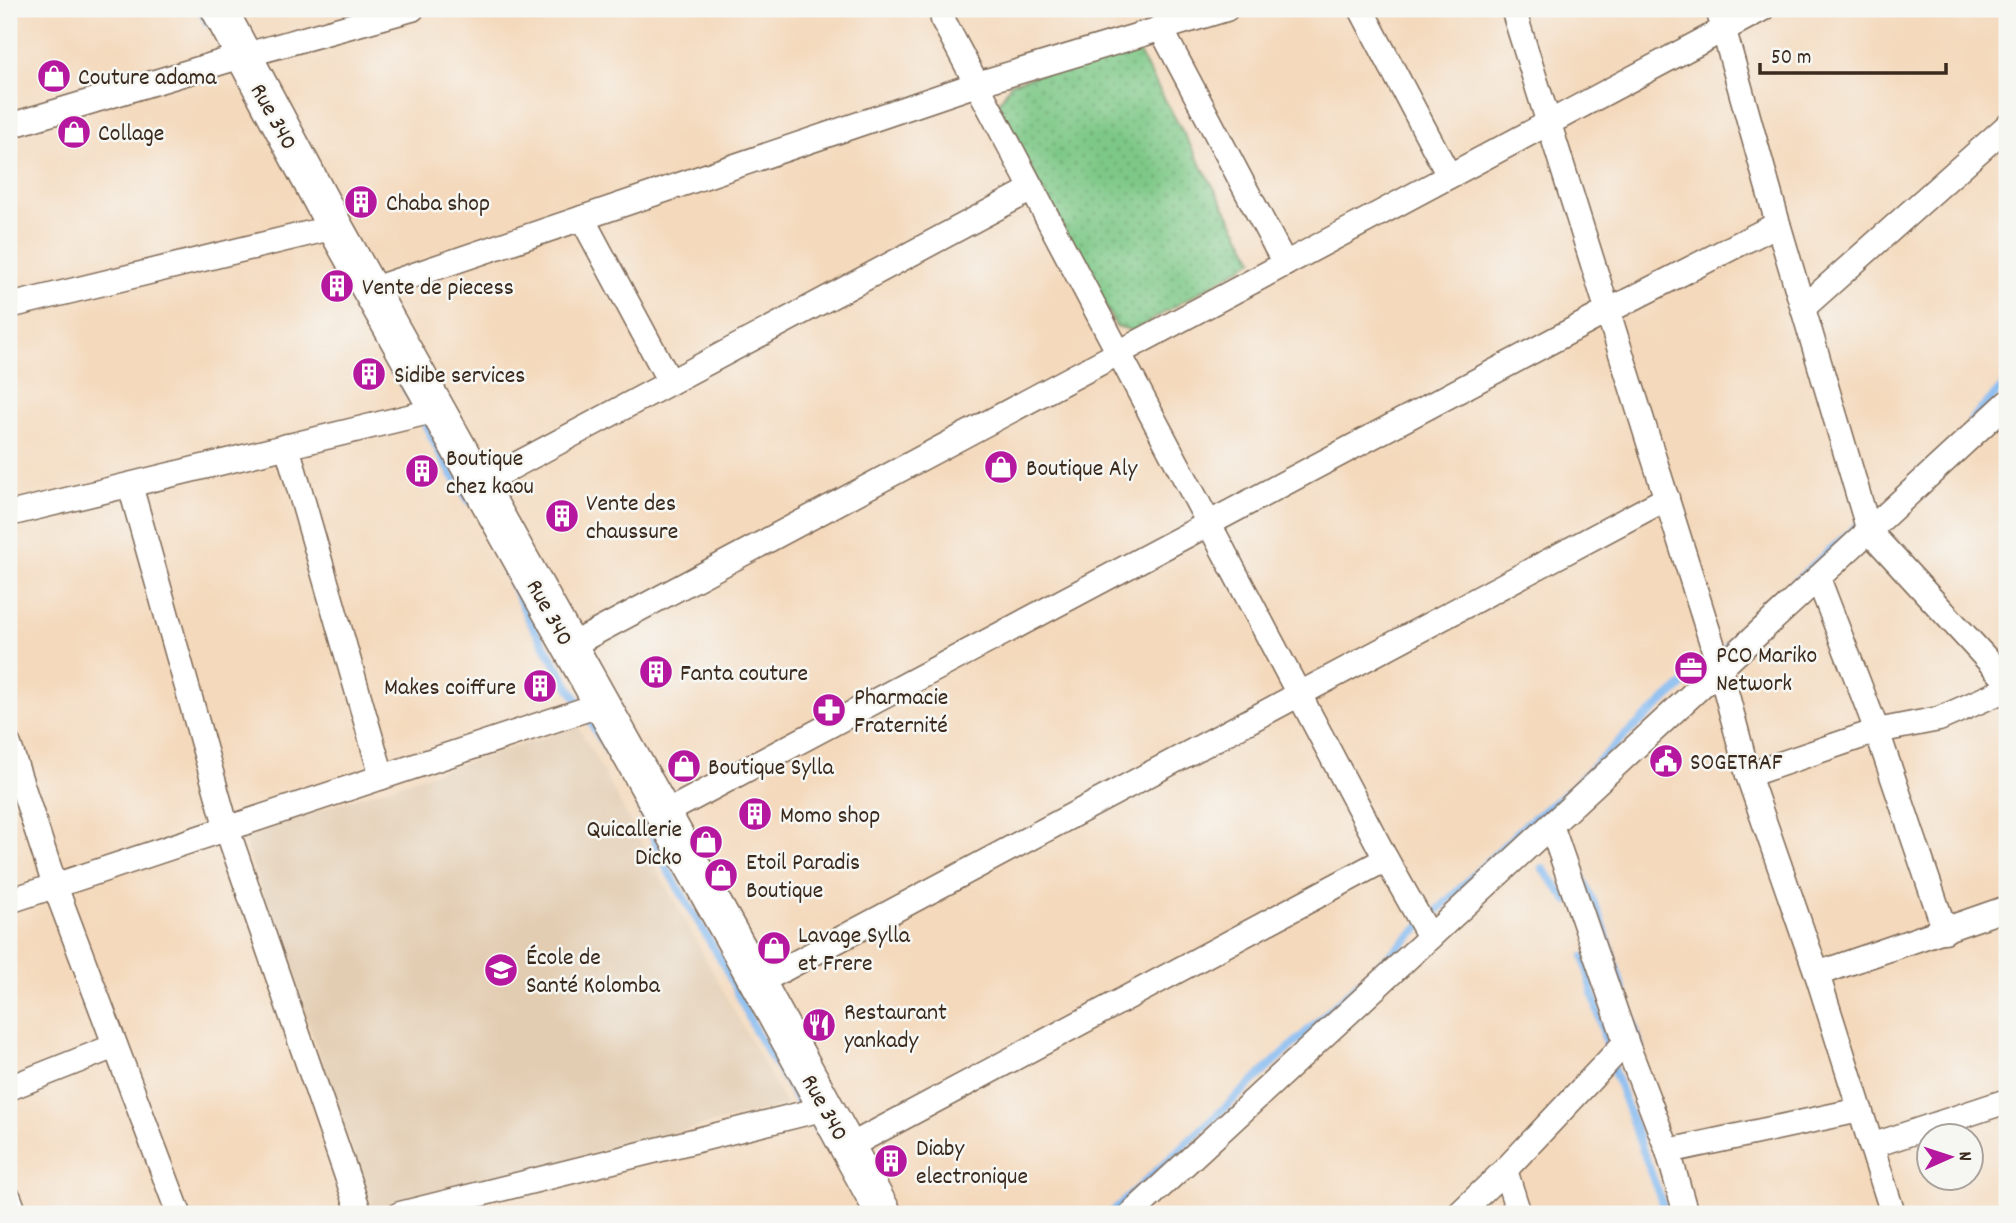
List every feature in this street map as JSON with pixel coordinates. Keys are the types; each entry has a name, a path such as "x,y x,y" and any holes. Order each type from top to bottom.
{"street":[{"path":"9,126 233,24 412,9"},
{"path":"942,9 943,20 1386,859 1430,937"},
{"path":"370,290 977,84 1226,9"},
{"path":"1361,9 1449,176"},
{"path":"1513,9 1720,669 1748,775 1817,974 1893,1214"},
{"path":"570,646 1549,124 1721,19 1762,9"},
{"path":"1721,19 1802,308 1869,531 2007,681"},
{"name":"Rue 340","path":"233,24 335,227 758,983 884,1214"},
{"path":"1160,27 1284,264"},
{"path":"1802,308 2007,126"},
{"path":"480,484 1032,189"},
{"path":"582,218 670,383"},
{"path":"663,814 1209,522 1778,223"},
{"path":"9,306 335,227"},
{"path":"1131,1214 1153,1206 1430,937 2007,403"},
{"path":"9,514 437,410"},
{"path":"287,446 382,777"},
{"path":"130,485 227,829 360,1214"},
{"path":"758,983 1667,498"},
{"path":"1818,578 1877,731 1945,931"},
{"path":"1748,775 1877,731 1939,719 2007,689"},
{"path":"9,901 602,704"},
{"path":"9,745 55,886 179,1214"},
{"path":"1551,825 1626,1042 1668,1151 1686,1214"},
{"path":"848,1147 1386,859"},
{"path":"1817,974 2007,908"},
{"path":"1459,1214 1505,1170 1626,1042"},
{"path":"9,1088 115,1046"},
{"path":"1871,1146 2007,1101"},
{"path":"400,1214 460,1207 826,1108"},
{"path":"1668,1151 1860,1110"},
{"path":"1505,1170 1519,1214"},
{"path":"9,1198 15,1214"}],"shaded area":[{"name":"École de Santé Kolomba","path":"578,726 786,1105 373,1208 242,835"}],"green space":[{"path":"1135,46 1254,260 1133,331 1116,326 997,106 1011,83"}],"waterway":[{"path":"201,9 207,22"},
{"path":"355,299 416,406"},
{"path":"1971,420 2007,382"},
{"path":"422,418 442,458 469,501"},
{"path":"1727,646 1859,524"},
{"path":"499,555 529,620 617,766"},
{"path":"1110,1214 1439,909 1526,824 1568,792 1624,736 1707,664"},
{"path":"641,807 663,862 725,967 756,1032 804,1111 828,1144"},
{"path":"1573,857 1601,919 1640,1045"},
{"path":"1542,868 1568,901"},
{"path":"1584,957 1611,1063 1666,1214"}],"place":[{"name":"Couture adama","path":"54,76"},
{"name":"Collage","path":"74,132"},
{"name":"Chaba shop","path":"361,202"},
{"name":"Vente de piecess","path":"337,286"},
{"name":"Sidibe services","path":"369,374"},
{"name":"Boutique Aly","path":"1001,467"},
{"name":"Boutique chez kaou","path":"422,471"},
{"name":"Vente des chaussure","path":"562,516"},
{"name":"PCO Mariko Network","path":"1691,668"},
{"name":"Fanta couture","path":"656,672"},
{"name":"Makes coiffure","path":"540,686"},
{"name":"Pharmacie Fraternité","path":"829,710"},
{"name":"SOGETRAF","path":"1666,761"},
{"name":"Boutique Sylla","path":"684,766"},
{"name":"Momo shop","path":"755,814"},
{"name":"Quicallerie Dicko","path":"706,842"},
{"name":"Etoil Paradis Boutique","path":"721,875"},
{"name":"Lavage Sylla et Frere","path":"774,948"},
{"name":"École de Santé Kolomba","path":"501,970"},
{"name":"Restaurant yankady","path":"819,1025"},
{"name":"Diaby electronique","path":"891,1161"}]}
